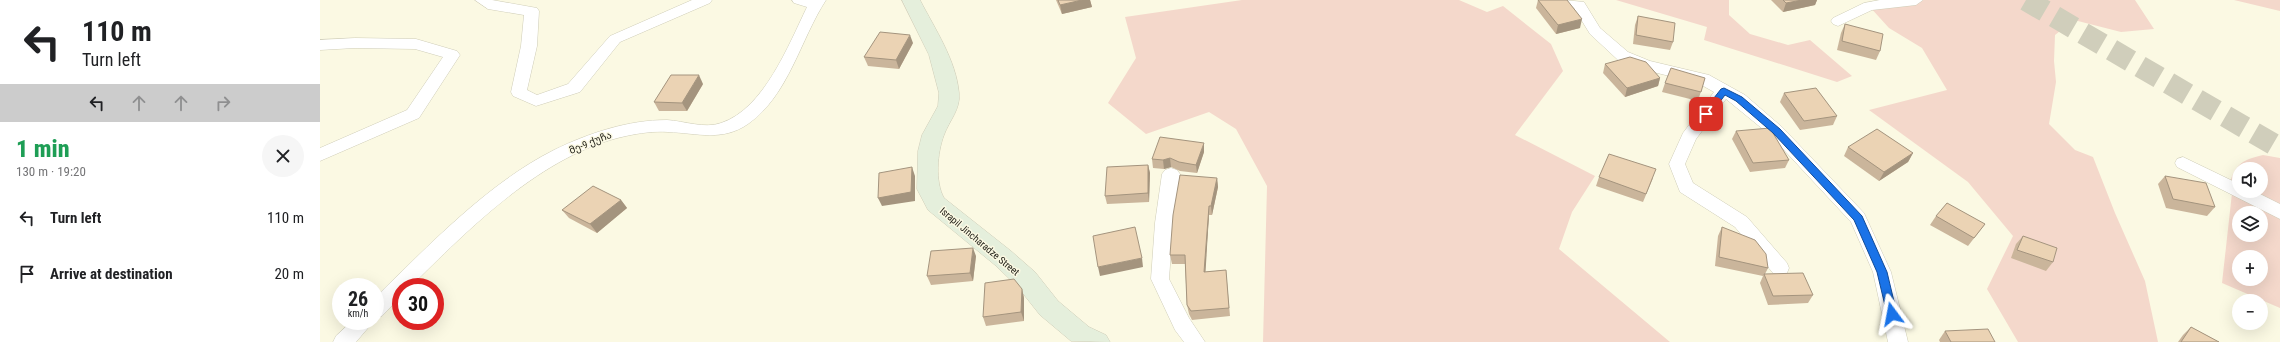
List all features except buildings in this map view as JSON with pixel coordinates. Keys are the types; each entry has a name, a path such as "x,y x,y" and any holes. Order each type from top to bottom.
{"street":[{"path":"482,0 505,8 532,11 529,46 519,92 536,101 574,88 615,39 705,0"},
{"path":"799,0 810,3 818,0"},
{"name":"მე-9 ქუჩა","path":"384,301 460,228 505,191 558,156 606,134 634,127 668,126 702,129 726,128 746,117 770,93 818,0"},
{"name":"Israpil Jincharadze Street","path":"911,0 939,55 949,93 948,106 933,135 929,151 928,189 936,204 1026,280 1049,308 1080,334 1098,342"},
{"path":"1571,0 1579,5 1595,31 1623,56 1646,65 1703,79 1739,99 1776,131 1858,218 1882,272 1898,342"},
{"path":"1838,21 1869,6 1916,0"},
{"path":"320,45 416,44 452,55 413,114 320,155"},
{"path":"1724,91 1689,137 1677,164 1686,187 1741,222 1780,268"},
{"path":"2184,163 2280,212"},
{"path":"1171,174 1164,223 1160,279 1182,324 1195,342"},
{"path":"343,342 355,330"}],"shaded area":[{"path":"1242,0 1459,0 1487,12 1503,6 1551,44 1563,71 1515,135 1595,176 1572,212 1559,249 1670,342 1263,342 1267,186 1236,129 1209,112 1146,134 1108,103 1136,58 1125,17"},
{"path":"1616,0 1729,0 1729,15 1750,34 1788,45 1810,40 1852,76 1837,82 1704,40 1707,27"},
{"path":"1916,0 2135,0 2154,29 2121,32 2074,20 2055,35 2054,61 2056,82 2049,124 2075,150 2093,157 2115,213 2145,281 2158,342 2018,342 1987,289 2013,236 1968,182 1869,110 1947,90 1922,48 1889,28 1869,6"},
{"path":"2234,0 2280,0 2280,11"},
{"path":"2263,155 2280,158 2280,212 2251,198 2268,198 2268,162 2244,162"},
{"path":"2232,176 2232,188 2229,187"},
{"path":"2232,193 2232,198 2242,198 2259,206 2232,206 2232,242 2268,242 2268,210 2280,216 2280,308 2268,303 2268,294 2248,294 2222,283"}],"tunnel":[{"path":"2026,0 2280,148"}],"route":[{"path":"1706,114 1724,91 1739,99 1776,131 1858,218 1882,272 1892,314"}]}
